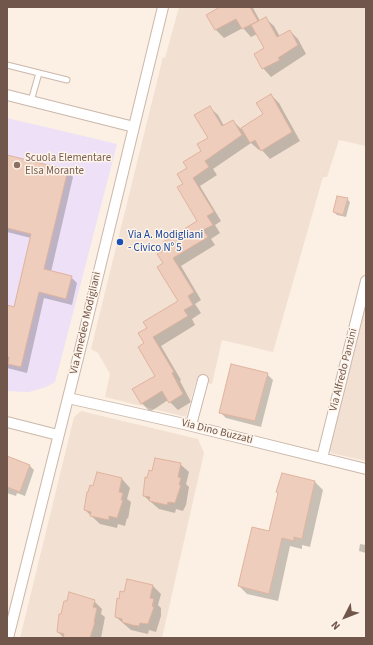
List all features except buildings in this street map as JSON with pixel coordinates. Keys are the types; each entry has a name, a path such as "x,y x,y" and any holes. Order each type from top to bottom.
{"street":[{"name":"Via Amedeo Modigliani","path":"8,638 68,398 162,7"},
{"path":"7,95 134,127"},
{"name":"Via Alfredo Panzini","path":"322,458 366,281"},
{"path":"191,426 203,380"},
{"name":"Via Dino Buzzati","path":"68,398 191,426 366,469"},
{"path":"7,422 58,435"}],"lane":[{"path":"7,64 67,80"},
{"path":"31,101 39,73"}],"shaded area":[{"path":"179,7 366,7 366,146 339,140 327,177 323,177 273,352 222,340 212,384 196,381 186,417 105,397 110,374 98,353 91,349 163,57 165,58"},
{"path":"7,118 117,144 55,382 46,387 29,392 7,391"},
{"path":"366,289 366,461 331,453 326,445"},
{"path":"81,411 198,439 204,453 162,638 20,638 74,417"}],"place":[{"name":"Scuola Elementare Elsa Morante","path":"17,165"},
{"name":"Via A. Modigliani - Civico N° 5","path":"120,242"}]}
